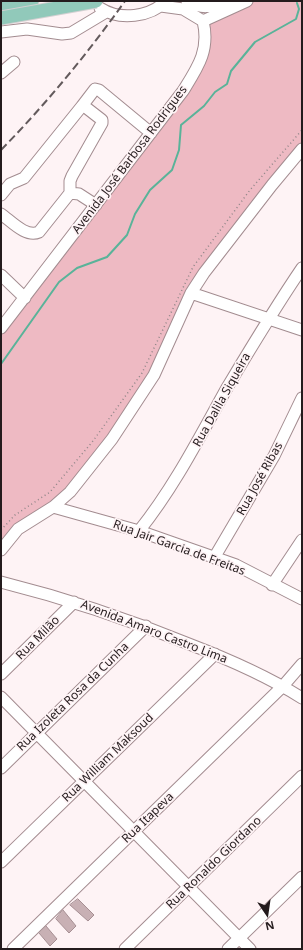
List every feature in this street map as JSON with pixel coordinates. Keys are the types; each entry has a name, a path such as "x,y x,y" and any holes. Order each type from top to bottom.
{"main road":[{"path":"1,6 32,1"},
{"path":"1,18 96,1"}],"street":[{"path":"96,1 99,7 106,12 134,16 144,14 164,4 182,10 203,21 247,1"},
{"path":"187,1 201,8 215,6 226,1"},
{"path":"1,32 27,29 62,34 71,33 106,12"},
{"name":"Avenida José Barbosa Rodrigues","path":"1,328 183,91 201,61 206,43 206,34 203,21"},
{"path":"1,72 14,62"},
{"path":"1,195 10,184 24,178 95,90 98,90 151,133"},
{"path":"1,214 28,233 34,234 39,232 70,193 70,181 72,176 102,123 102,120 82,106"},
{"path":"1,550 18,530 53,507 70,492 84,475 136,404 154,375 191,293 204,273 272,185 302,149"},
{"path":"70,193 79,194 96,205"},
{"name":"Rua Dalila Siqueira","path":"139,531 159,507 192,454 269,318 302,268"},
{"path":"1,275 25,298"},
{"path":"191,293 302,330"},
{"name":"Rua José Ribas","path":"214,558 274,456 302,398"},
{"name":"Rua Jair Garcia de Freitas","path":"53,507 139,531 236,565 272,585 302,598"},
{"path":"272,585 302,540"},
{"name":"Avenida Amaro Castro Lima","path":"1,582 74,602 146,626 215,654 283,686 302,698"},
{"name":"Rua Milão","path":"1,674 74,602"},
{"name":"Rua Izoleta Rosa da Cunha","path":"1,768 146,626"},
{"name":"Rua William Maksoud","path":"1,862 215,654"},
{"name":"Rua Itapeva","path":"13,949 283,686 302,664"},
{"path":"1,697 250,949"},
{"name":"Rua Ronaldo Giordano","path":"125,949 302,776"},
{"path":"228,949 302,877"}],"path":[{"path":"1,530 15,515 50,492 93,441 142,372 193,268 250,190 302,130"}],"shaded area":[{"path":"253,1 302,1 302,147 206,269 169,342 86,471 1,550 1,326 185,87 211,22 246,3"}],"building":[{"path":"78,899 94,915 88,921 70,905"},
{"path":"63,910 76,926 69,933 56,919"},
{"path":"46,926 57,939 50,946 39,933"}],"waterway":[{"path":"1,364 59,282 77,268 107,257 127,235 135,214 150,190 172,170 179,150 181,125 204,106 215,92 227,84 231,71 255,42 296,19 299,9 297,3"}],"railway":[{"path":"1,150 66,78 125,1"}]}
